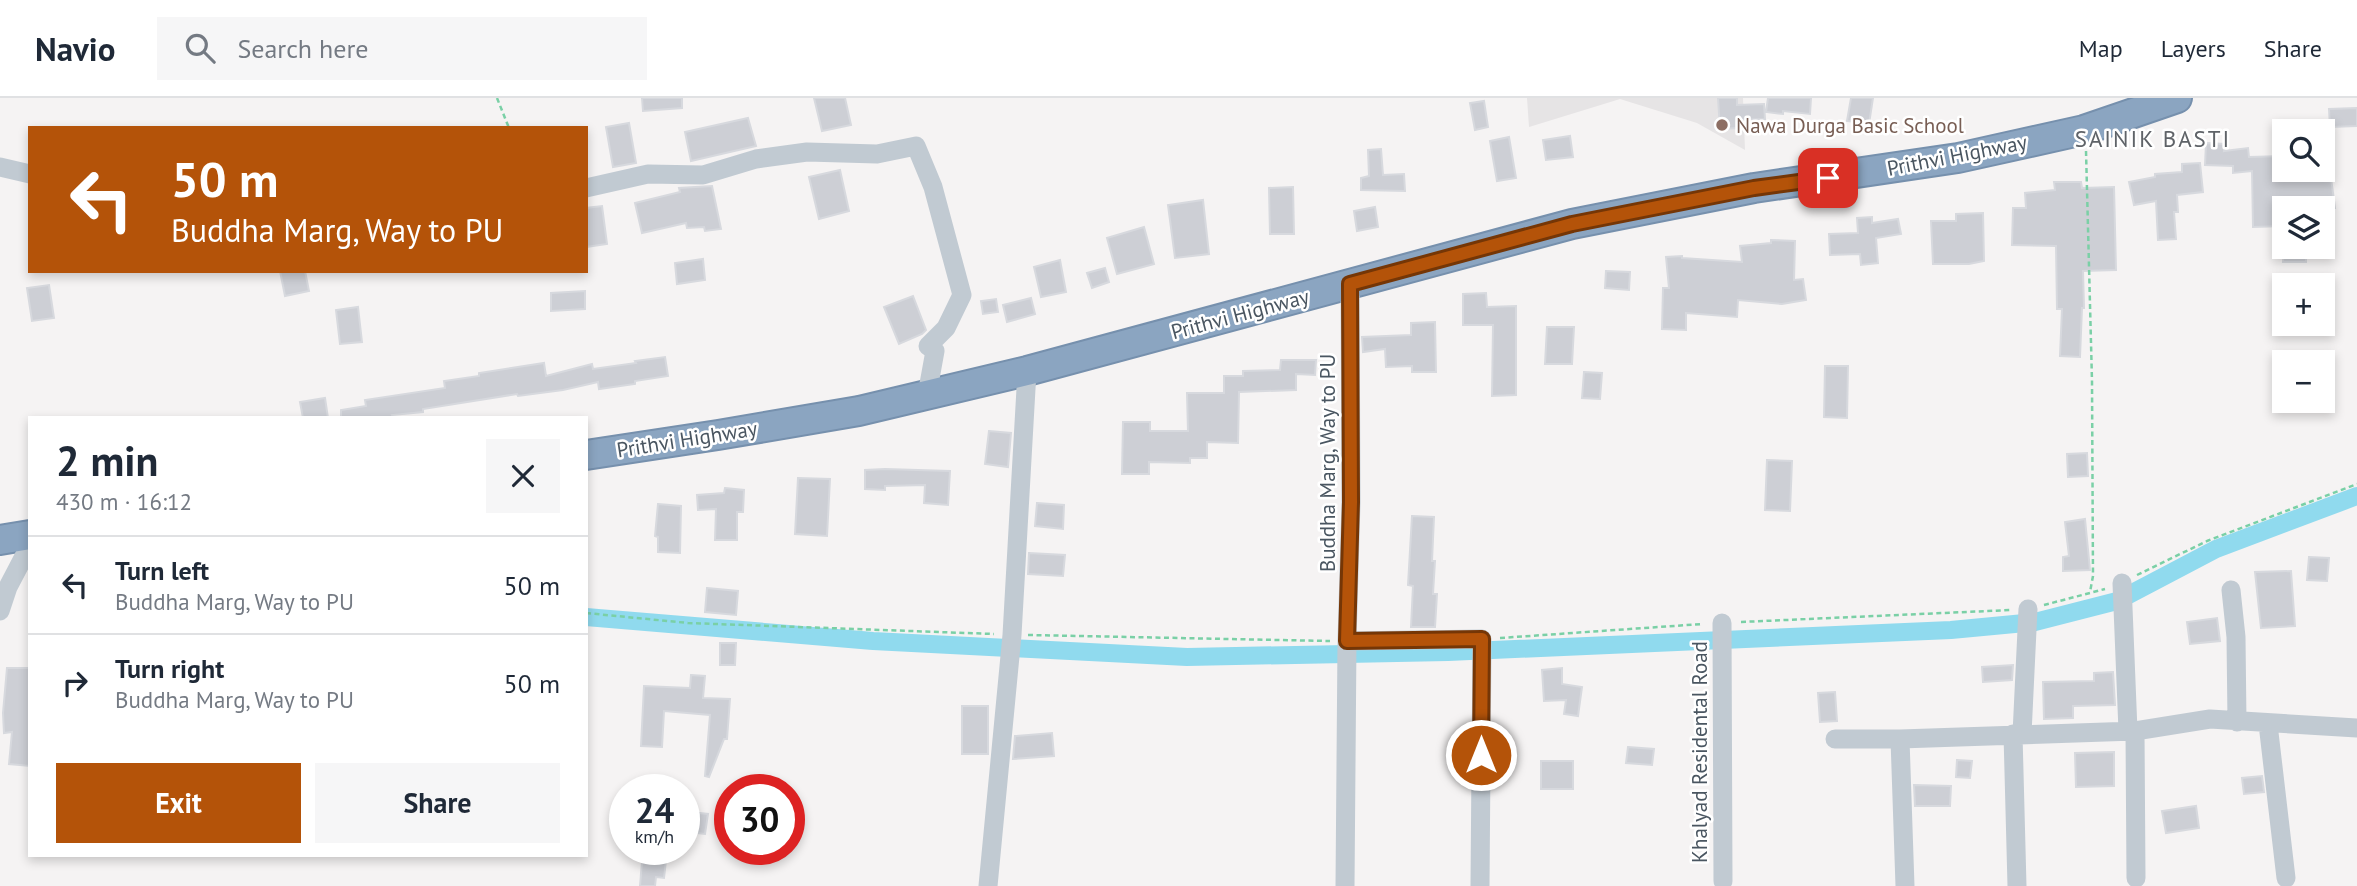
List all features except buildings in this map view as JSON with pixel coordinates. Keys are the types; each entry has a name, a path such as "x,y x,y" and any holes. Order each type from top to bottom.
{"highway":[{"name":"Prithvi Highway","path":"588,455 846,413 927,395 1027,371 1488,245 1608,216 1754,188 1958,158 2084,130 2177,98"},
{"path":"0,540 28,535"}],"street":[{"path":"588,188 649,174 703,175 756,159 807,152 877,154 916,146 933,187 961,295 946,328 929,346 935,351 927,395"},
{"path":"0,166 28,173"},
{"name":"Buddha Marg, Way to PU","path":"1345,886 1351,502 1350,284"},
{"path":"988,886 1012,635 1027,371"},
{"path":"0,611 8,587 28,549"},
{"path":"2122,583 2136,878"},
{"path":"2231,590 2236,637 2237,722"},
{"path":"2017,886 2018,734 2028,609"},
{"name":"Khalyad Residental Road","path":"1722,623 1723,881"},
{"path":"1347,641 1482,639 1480,886"},
{"path":"1835,739 2131,731 2210,719 2357,728"},
{"path":"2269,724 2286,878"},
{"path":"1900,739 1905,886"}],"path":[{"path":"497,98 508,126"},
{"path":"2084,130 2088,180 2092,381 2093,576 2090,594"},
{"path":"1482,639 1722,623 2028,609 2122,583 2207,541 2357,484"},
{"path":"588,613 688,623 1012,635 1347,641"}],"shaded area":[{"name":"Nawa Durga Basic School","path":"1527,98 1743,98 1745,150 1697,123 1620,99 1529,127"}],"waterway":[{"path":"588,617 873,641 1187,657 1448,652 1951,630 2035,622 2117,601 2216,549 2357,496"}],"place":[{"name":"Nawa Durga Basic School","path":"1722,125"}],"district":[{"name":"SAINIK BASTI","path":"2153,138"}],"route":[{"path":"1481,755 1482,639 1347,641 1351,502 1350,284 1572,224 1754,188 1828,178"}]}
